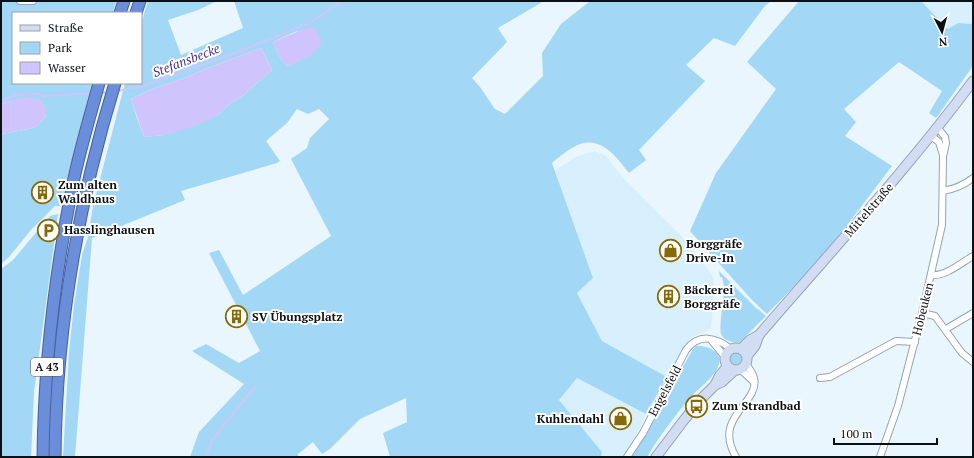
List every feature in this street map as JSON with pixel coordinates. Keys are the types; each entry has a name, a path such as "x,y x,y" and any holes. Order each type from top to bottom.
{"highway":[{"path":"120,12 124,1"},
{"path":"136,12 140,1"},
{"name":"A 43","path":"43,457 47,361 65,223 81,147 99,84"},
{"name":"A 43","path":"55,457 59,364 69,278 89,182 115,84"}],"main road":[{"name":"Mittelstraße","path":"656,457 702,398 715,385 720,375 740,363 750,340 759,335 849,233 938,128 973,81"},
{"path":"737,348 740,363 725,357 731,349 737,348"}],"street":[{"path":"20,1 33,1"},
{"name":"Hobeuken","path":"880,457 898,406 915,342 942,225 944,157 946,142 945,137 938,128"},
{"name":"Hobeuken","path":"931,136 939,142 944,157"},
{"path":"943,191 954,189 966,184 973,178"},
{"path":"931,275 944,273 973,256"},
{"path":"922,313 935,316 946,329 962,353 973,362"},
{"path":"946,329 973,313"},
{"name":"Engelsfeld","path":"627,457 643,433 691,344 701,339 706,339 717,341 731,349"},
{"path":"712,341 725,357"},
{"path":"820,378 830,377 896,341 915,342"},
{"path":"736,457 730,442 730,429 735,416 754,389 754,382 740,363"}],"shaded area":[{"path":"921,1 973,1 973,24 958,23 948,29"},
{"path":"595,151 606,156 623,178 683,238 708,269 713,278 714,297 711,328 692,337 682,350 667,377 602,341 577,293 593,278 555,170 578,156"},
{"path":"577,378 646,414 632,443 622,457 601,457 602,452 559,400"}],"green space":[{"path":"1,1 116,1 113,12 12,12 12,84 92,84 60,206 55,206 30,231 9,257 1,264 1,134 34,127 38,125 46,116 16,100 1,104"},
{"path":"148,1 217,1 198,10 168,20 181,55 243,28 234,1 544,1 498,28 507,42 472,78 495,109 505,114 543,76 542,53 561,24 590,1 771,1 765,6 735,46 714,38 686,65 705,81 639,150 646,160 629,173 612,153 598,144 581,144 564,153 552,163 593,278 577,293 602,341 667,377 646,414 577,378 559,400 602,452 601,457 390,457 383,433 407,422 406,398 360,419 330,449 322,454 313,442 298,454 298,457 190,457 199,432 244,384 192,351 206,344 239,363 260,351 209,253 219,250 243,295 331,236 291,159 307,148 310,138 329,119 319,109 308,114 297,109 287,123 266,141 280,161 277,163 181,191 185,200 92,238 75,457 63,457 69,352 74,305 82,255 88,237 93,206 125,84 142,84 142,21","holes":["297,31 308,56 288,66 281,59 273,42","261,48 272,70 244,95 231,103 218,115 164,135 144,137 131,99 149,90"]},
{"path":"799,1 921,1 948,29 958,23 973,24 973,66 936,118 929,113 942,91 899,62 844,109 856,122 845,136 892,166 822,258 767,314 752,300 690,231 716,173 776,89 747,62"},
{"path":"58,214 34,392 31,457 1,457 1,269 13,260 50,216"},
{"path":"719,271 766,316 740,342 729,341 721,334 724,286"},
{"path":"696,346 709,348 716,352 720,359 717,369 714,374 692,395 647,457 632,457 693,349"},
{"path":"733,352 739,352 743,356 743,362 739,366 733,366 729,362 729,356"}],"water":[{"path":"306,28 315,28 320,36 321,42 312,54 288,66 281,59 273,42"},
{"path":"261,48 272,70 244,95 231,103 218,115 190,128 165,135 144,137 131,99 149,90"},
{"path":"27,97 41,100 45,106 46,116 38,125 34,127 1,134 1,104"}],"waterway":[{"name":"Stefansbecke","path":"117,91 140,87 238,52 309,23 343,1"},
{"name":"Stefansbecke","path":"100,93 109,92"},
{"name":"Stefansbecke","path":"1,101 16,95 36,94 45,96 93,93"},
{"path":"206,457 213,439 255,387"}],"place":[{"name":"Zum alten Waldhaus","path":"42,192"},
{"name":"Hasslinghausen","path":"48,230"},
{"name":"Borggräfe Drive-In","path":"670,251"},
{"name":"Bäckerei Borggräfe","path":"668,297"},
{"name":"SV Übungsplatz","path":"237,317"},
{"name":"Zum Strandbad","path":"696,406"},
{"name":"Kuhlendahl","path":"620,419"}]}
